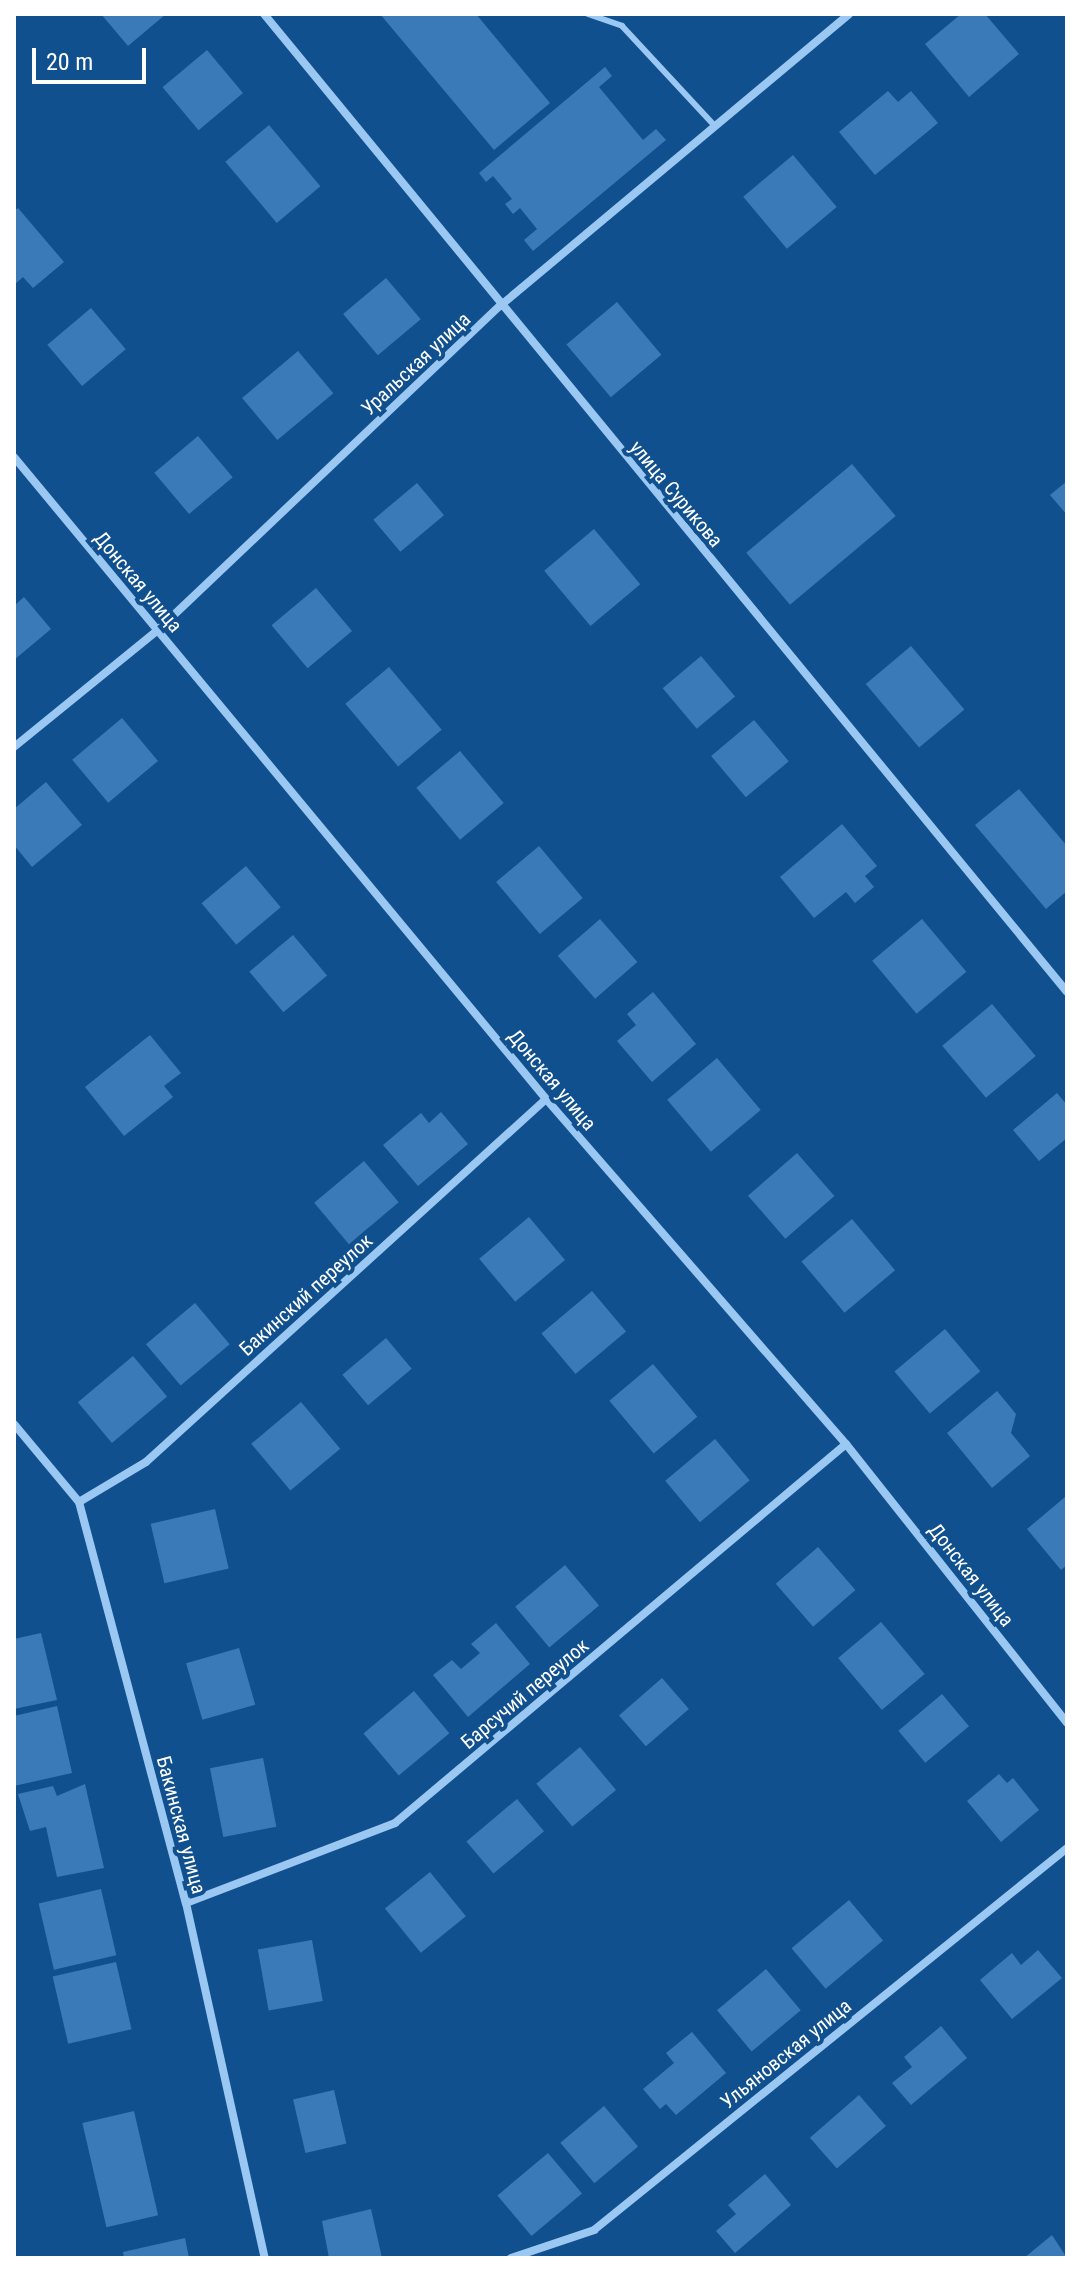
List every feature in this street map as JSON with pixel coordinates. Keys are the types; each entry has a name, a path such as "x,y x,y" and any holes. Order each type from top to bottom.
{"street":[{"name":"улица Сурикова","path":"264,14 500,306 1067,992"},
{"name":"Уральская улица","path":"14,747 158,630 500,306 712,123 849,14"},
{"name":"Донская улица","path":"14,457 546,1099 846,1444 1067,1723"},
{"name":"Бакинский переулок","path":"79,1502 146,1462 546,1099"},
{"name":"Бакинская улица","path":"14,1424 79,1502 186,1903 265,2258"},
{"name":"Барсучий переулок","path":"186,1903 395,1823 846,1444"},
{"name":"Ульяновская улица","path":"511,2258 594,2230 1067,1848"}],"lane":[{"path":"588,14 622,26 712,123"}],"building":[{"path":"101,14 166,14 128,46"},
{"path":"380,14 476,14 550,103 494,150"},
{"path":"961,14 985,14 1019,54 969,97 925,44"},
{"path":"207,50 243,93 199,130 163,87"},
{"path":"605,67 612,76 599,87 643,140 656,129 666,140 533,251 524,240 537,229 520,208 513,214 505,204 512,199 493,176 486,182 479,173"},
{"path":"888,91 898,102 911,91 938,123 875,175 839,132"},
{"path":"269,125 320,186 277,223 225,162"},
{"path":"793,155 837,207 787,249 743,197"},
{"path":"18,208 64,262 33,288 23,277 14,285 14,211"},
{"path":"386,278 421,319 378,355 343,314"},
{"path":"617,302 661,355 611,397 566,344"},
{"path":"91,308 126,349 82,386 47,345"},
{"path":"298,351 333,393 277,440 242,398"},
{"path":"198,436 233,477 189,514 154,473"},
{"path":"852,464 896,516 790,605 746,553"},
{"path":"1067,481 1067,515 1050,495"},
{"path":"417,483 444,515 400,552 373,520"},
{"path":"594,529 640,584 590,626 544,571"},
{"path":"316,588 352,631 308,668 272,625"},
{"path":"24,597 51,629 14,660 14,606"},
{"path":"911,646 964,710 919,748 866,684"},
{"path":"701,656 735,697 697,729 663,688"},
{"path":"389,667 442,730 398,766 345,704"},
{"path":"122,718 158,761 108,803 72,760"},
{"path":"754,720 789,761 746,797 711,756"},
{"path":"460,751 504,803 460,840 416,788"},
{"path":"46,782 82,825 32,867 14,845 14,809"},
{"path":"1019,789 1067,846 1067,891 1046,909 975,825"},
{"path":"842,824 877,866 865,876 874,887 855,903 846,892 814,918 780,877"},
{"path":"539,846 583,898 540,934 496,882"},
{"path":"246,866 281,907 236,945 202,903"},
{"path":"600,919 637,962 595,999 558,956"},
{"path":"922,919 966,972 917,1014 872,961"},
{"path":"293,935 327,976 283,1012 249,972"},
{"path":"653,992 696,1044 652,1082 617,1041 636,1025 627,1014"},
{"path":"992,1004 1036,1056 986,1098 942,1046"},
{"path":"150,1035 181,1073 164,1086 173,1097 124,1136 85,1087"},
{"path":"717,1058 761,1110 711,1152 667,1100"},
{"path":"1057,1093 1067,1105 1067,1138 1039,1161 1013,1130"},
{"path":"441,1112 468,1144 418,1186 383,1145 421,1113 429,1123"},
{"path":"797,1153 834,1196 785,1239 748,1196"},
{"path":"364,1161 399,1202 349,1244 314,1203"},
{"path":"529,1217 565,1260 515,1302 479,1259"},
{"path":"852,1219 895,1270 845,1313 801,1261"},
{"path":"592,1291 626,1332 576,1374 541,1333"},
{"path":"195,1303 230,1344 181,1386 146,1344"},
{"path":"945,1329 980,1371 930,1414 894,1371"},
{"path":"386,1338 412,1369 368,1405 342,1375"},
{"path":"133,1356 167,1397 112,1443 78,1402"},
{"path":"653,1364 697,1417 654,1453 609,1401"},
{"path":"997,1391 1016,1414 1011,1433 1030,1456 992,1488 947,1433"},
{"path":"301,1402 340,1449 290,1491 251,1444"},
{"path":"715,1439 750,1480 700,1522 665,1481"},
{"path":"1065,1497 1067,1565 1061,1570 1027,1529"},
{"path":"215,1509 229,1568 164,1583 151,1524"},
{"path":"818,1547 855,1590 813,1627 776,1584"},
{"path":"565,1565 599,1606 549,1647 515,1607"},
{"path":"881,1622 925,1674 882,1710 838,1658"},
{"path":"496,1623 530,1664 468,1717 433,1675 452,1660 461,1669 480,1653 471,1644"},
{"path":"41,1633 57,1700 14,1709 14,1639"},
{"path":"239,1648 255,1705 202,1720 186,1663"},
{"path":"662,1678 689,1709 646,1746 619,1715"},
{"path":"414,1691 449,1733 399,1776 363,1733"},
{"path":"942,1694 969,1726 925,1763 898,1731"},
{"path":"57,1706 72,1773 14,1786 14,1716"},
{"path":"580,1747 616,1790 572,1827 536,1784"},
{"path":"263,1758 276,1827 223,1837 210,1768"},
{"path":"999,1774 1007,1783 1013,1778 1039,1810 1001,1842 967,1801"},
{"path":"85,1784 104,1868 57,1877 46,1827 30,1831 18,1794 53,1786 57,1796"},
{"path":"517,1799 544,1831 493,1874 466,1841"},
{"path":"430,1872 466,1916 421,1953 385,1909"},
{"path":"101,1889 116,1955 54,1970 39,1903"},
{"path":"849,1900 883,1941 826,1989 792,1948"},
{"path":"312,1940 323,2001 269,2011 258,1950"},
{"path":"1038,1950 1062,1978 1012,2019 980,1980 1012,1953 1021,1965"},
{"path":"116,1962 132,2029 68,2044 53,1977"},
{"path":"766,1969 801,2010 752,2052 717,2010"},
{"path":"941,2026 967,2058 911,2105 892,2083 912,2067 904,2057"},
{"path":"692,2032 726,2073 676,2115 666,2104 660,2109 643,2089 674,2063 666,2053"},
{"path":"334,2090 346,2144 305,2153 293,2099"},
{"path":"859,2095 886,2126 837,2169 810,2138"},
{"path":"604,2106 638,2147 594,2183 560,2143"},
{"path":"134,2111 158,2215 106,2227 82,2123"},
{"path":"548,2153 582,2194 532,2236 497,2195"},
{"path":"765,2174 791,2205 735,2253 716,2231 736,2214 728,2205"},
{"path":"371,2209 382,2258 329,2258 322,2221"},
{"path":"1052,2235 1067,2258 1024,2258"},
{"path":"185,2238 189,2258 124,2258 123,2252"}]}
